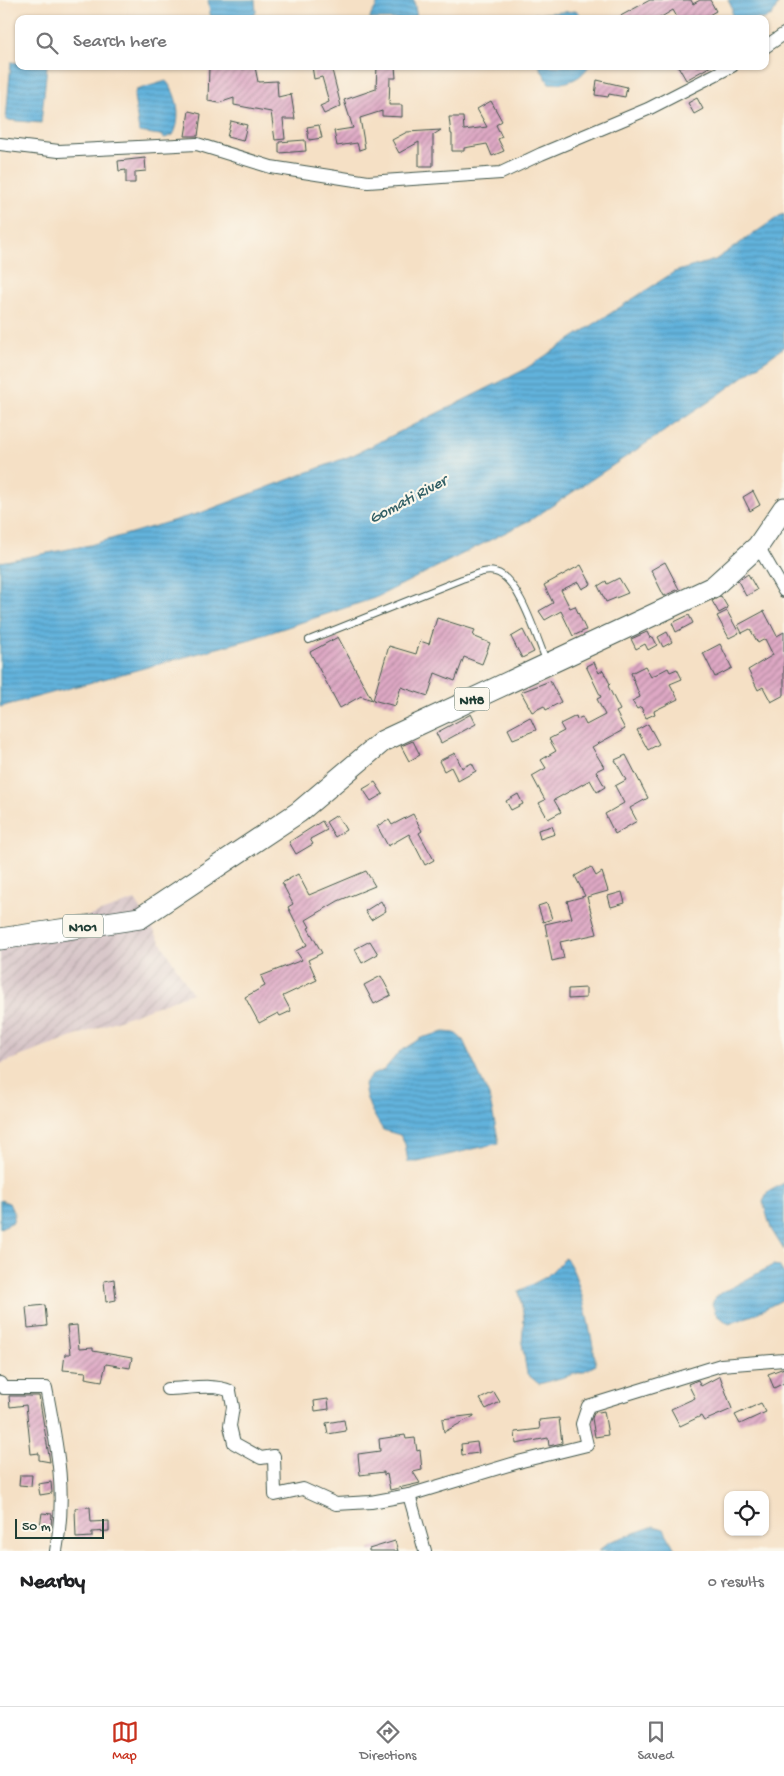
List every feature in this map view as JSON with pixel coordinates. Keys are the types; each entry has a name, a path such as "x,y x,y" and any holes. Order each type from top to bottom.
{"highway":[{"name":"NH8","path":"162,904 298,812 383,741 713,587 758,546 784,508"},
{"name":"N101","path":"0,939 140,918 162,904"}],"street":[{"path":"769,44 784,34"},
{"path":"0,144 59,151 197,144 271,166 368,182 501,173 648,109 724,70"},
{"path":"758,546 784,591"},
{"path":"167,1389 225,1388 230,1391 233,1407 230,1426 234,1443 261,1458 274,1456 275,1494 303,1489 336,1504 371,1502 409,1495 522,1461 587,1445 582,1424 588,1406 721,1365 784,1360"},
{"path":"0,1383 3,1388 46,1388 60,1457 62,1519 56,1551"},
{"path":"409,1495 425,1551"}],"lane":[{"path":"309,640 462,579 485,571 497,572 508,579 517,592 547,664"}],"shaded area":[{"path":"135,900 192,993 0,1064 0,947"}],"water":[{"path":"208,0 255,0 256,12 254,15 210,15"},
{"path":"378,0 414,0 416,15 372,15"},
{"path":"728,0 780,0 772,16 769,17 769,15 732,15 732,8"},
{"path":"577,11 580,15 534,15"},
{"path":"11,62 15,62 15,70 47,70 41,123 6,120"},
{"path":"541,70 586,70 572,80 549,83"},
{"path":"166,81 176,100 177,107 176,129 173,135 165,138 160,135 139,132 134,96 136,90"},
{"name":"Gomati River","path":"784,213 784,347 710,401 532,519 375,598 251,639 0,707 0,562 90,545 203,512 353,455 522,371 674,272 715,260"},
{"path":"444,1032 455,1033 463,1040 489,1096 499,1143 418,1162 408,1162 405,1144 400,1135 383,1130 376,1119 368,1103 364,1084 372,1075 384,1070 399,1052 421,1038"},
{"path":"784,1183 784,1250 771,1229 763,1202 768,1192"},
{"path":"0,1200 9,1203 14,1214 13,1222 0,1228"},
{"path":"565,1258 571,1265 581,1292 596,1365 582,1372 539,1384 527,1374 522,1343 524,1318 519,1291 546,1277"},
{"path":"773,1265 779,1266 784,1274 784,1299 753,1315 729,1324 716,1314 712,1304 716,1296"},
{"path":"654,1526 664,1529 676,1551 598,1551 609,1542"}],"building":[{"path":"650,0 691,0 693,4 700,0 710,0 716,11 709,15 676,15 673,10 665,15 622,15"},
{"path":"209,70 256,70 258,82 277,81 278,97 291,94 295,119 283,119 285,139 275,140 271,112 234,105 234,98 219,103 208,101"},
{"path":"313,70 332,70 341,106 324,114 320,106 329,102 322,77 314,79"},
{"path":"377,70 395,70 396,78 390,78 389,105 402,105 402,117 382,116 382,111 360,118 365,148 359,150 357,143 337,146 334,131 353,128 344,100 376,89"},
{"path":"680,70 704,70 686,80"},
{"path":"597,80 627,87 625,97 609,94 608,97 595,95"},
{"path":"697,98 703,109 694,114 688,103"},
{"path":"491,101 502,121 496,125 502,137 498,139 504,151 492,156 487,144 464,148 464,151 452,151 449,117 463,117 464,130 487,127 477,109"},
{"path":"189,111 201,114 198,136 185,136"},
{"path":"231,121 247,125 243,141 227,137"},
{"path":"319,125 322,138 309,140 307,127"},
{"path":"441,130 433,135 433,166 419,166 419,142 399,153 392,140 407,132"},
{"path":"305,140 306,151 279,153 279,142"},
{"path":"145,158 146,171 135,172 135,183 126,183 126,170 119,171 118,161"},
{"path":"753,491 760,505 750,511 743,497"},
{"path":"665,562 679,589 664,596 651,570"},
{"path":"581,565 591,584 582,589 578,582 561,590 570,608 575,606 586,630 573,636 561,611 545,620 539,611 553,603 544,585"},
{"path":"748,574 757,590 746,596 738,581"},
{"path":"619,578 628,593 606,602 598,586 606,581 607,584"},
{"path":"721,596 728,608 719,613 712,601"},
{"path":"727,611 739,633 729,638 717,616"},
{"path":"764,611 777,636 784,632 784,695 771,702 763,687 758,690 748,670 773,655 765,639 758,643 750,629 742,633 738,625"},
{"path":"689,615 693,623 676,632 672,623"},
{"path":"437,618 475,630 473,636 490,643 482,664 464,657 455,681 435,673 428,696 401,687 395,706 373,700 389,646 416,654 420,641 429,644"},
{"path":"523,630 534,652 522,658 511,637"},
{"path":"647,632 650,638 653,637 657,645 648,650 645,644 636,649 631,639"},
{"path":"667,632 672,642 663,647 658,637"},
{"path":"338,637 372,700 361,696 340,708 310,652"},
{"path":"720,644 732,668 715,677 703,653"},
{"path":"594,662 599,673 603,670 610,684 608,686 620,710 616,712 625,729 592,747 604,767 596,771 605,787 597,792 590,780 554,800 561,812 548,819 539,803 545,800 532,776 546,768 541,760 556,751 549,739 564,731 560,724 576,716 577,719 582,717 586,725 605,715 597,699 601,697 586,666"},
{"path":"645,666 651,677 668,668 670,672 677,669 682,679 670,684 678,699 654,711 655,714 646,718 641,707 637,709 632,701 640,697 631,673"},
{"path":"550,681 561,702 546,710 544,706 532,712 521,692"},
{"path":"471,714 476,724 441,743 436,733"},
{"path":"530,717 536,730 513,739 508,729"},
{"path":"648,724 659,744 648,750 637,730"},
{"path":"413,741 420,755 409,761 401,746"},
{"path":"455,753 462,768 472,763 476,771 458,781 451,767 444,771 439,761"},
{"path":"626,755 648,798 630,808 637,821 615,834 605,814 624,803 615,786 626,780 615,760"},
{"path":"375,782 383,794 371,801 363,789"},
{"path":"518,794 523,804 511,810 506,801"},
{"path":"413,814 422,831 419,833 434,860 425,865 409,834 388,846 377,826 389,820 392,825"},
{"path":"337,815 346,830 335,837 326,822"},
{"path":"322,821 327,830 310,839 313,844 296,854 289,842"},
{"path":"552,826 555,834 540,839 538,830"},
{"path":"591,867 596,876 602,872 608,891 587,897 597,934 560,942 564,958 552,961 545,924 572,918 567,901 585,896 575,876"},
{"path":"366,871 375,886 338,901 306,920 310,927 308,928 322,953 308,960 317,980 283,996 291,1011 280,1016 278,1013 259,1023 245,997 265,986 261,976 302,960 296,951 307,945 288,907 293,904 282,883 298,874 309,895"},
{"path":"622,892 625,903 611,907 608,896"},
{"path":"381,901 386,911 371,920 365,911"},
{"path":"547,903 552,919 543,922 538,906"},
{"path":"370,941 378,954 362,963 355,949"},
{"path":"381,976 391,995 374,1004 364,985"},
{"path":"586,988 586,998 568,999 568,989"},
{"path":"114,1279 116,1300 106,1302 104,1281"},
{"path":"45,1305 47,1326 28,1328 26,1307"},
{"path":"77,1325 79,1349 93,1348 93,1351 132,1358 130,1368 106,1364 102,1381 85,1378 86,1372 63,1370 65,1354 70,1354 67,1326"},
{"path":"784,1368 784,1383 774,1388 768,1374"},
{"path":"720,1376 732,1409 704,1421 701,1416 680,1426 671,1409 695,1398 688,1384 698,1380 701,1386"},
{"path":"494,1392 500,1402 486,1409 480,1399"},
{"path":"9,1396 39,1396 50,1462 39,1460 39,1453 31,1454 26,1405 10,1407"},
{"path":"328,1399 329,1409 315,1411 314,1401"},
{"path":"761,1403 766,1412 740,1424 735,1415"},
{"path":"604,1411 608,1435 595,1437 592,1418 594,1413"},
{"path":"474,1416 444,1432 442,1419"},
{"path":"559,1418 562,1443 549,1446 548,1438 516,1444 515,1432 540,1429 539,1420"},
{"path":"344,1420 346,1431 328,1434 326,1423"},
{"path":"405,1435 406,1439 415,1438 417,1451 420,1450 422,1470 413,1472 420,1483 390,1490 387,1474 384,1475 384,1472 360,1475 358,1454 380,1451 379,1439"},
{"path":"477,1442 479,1453 462,1455 461,1444"},
{"path":"20,1475 32,1475 31,1486 19,1485"},
{"path":"51,1482 52,1493 40,1495 38,1484"},
{"path":"90,1507 91,1522 109,1521 109,1531 92,1532 92,1537 76,1538 75,1508"},
{"path":"42,1513 52,1514 51,1527 40,1526"},
{"path":"395,1541 398,1551 369,1551 369,1549"}]}
